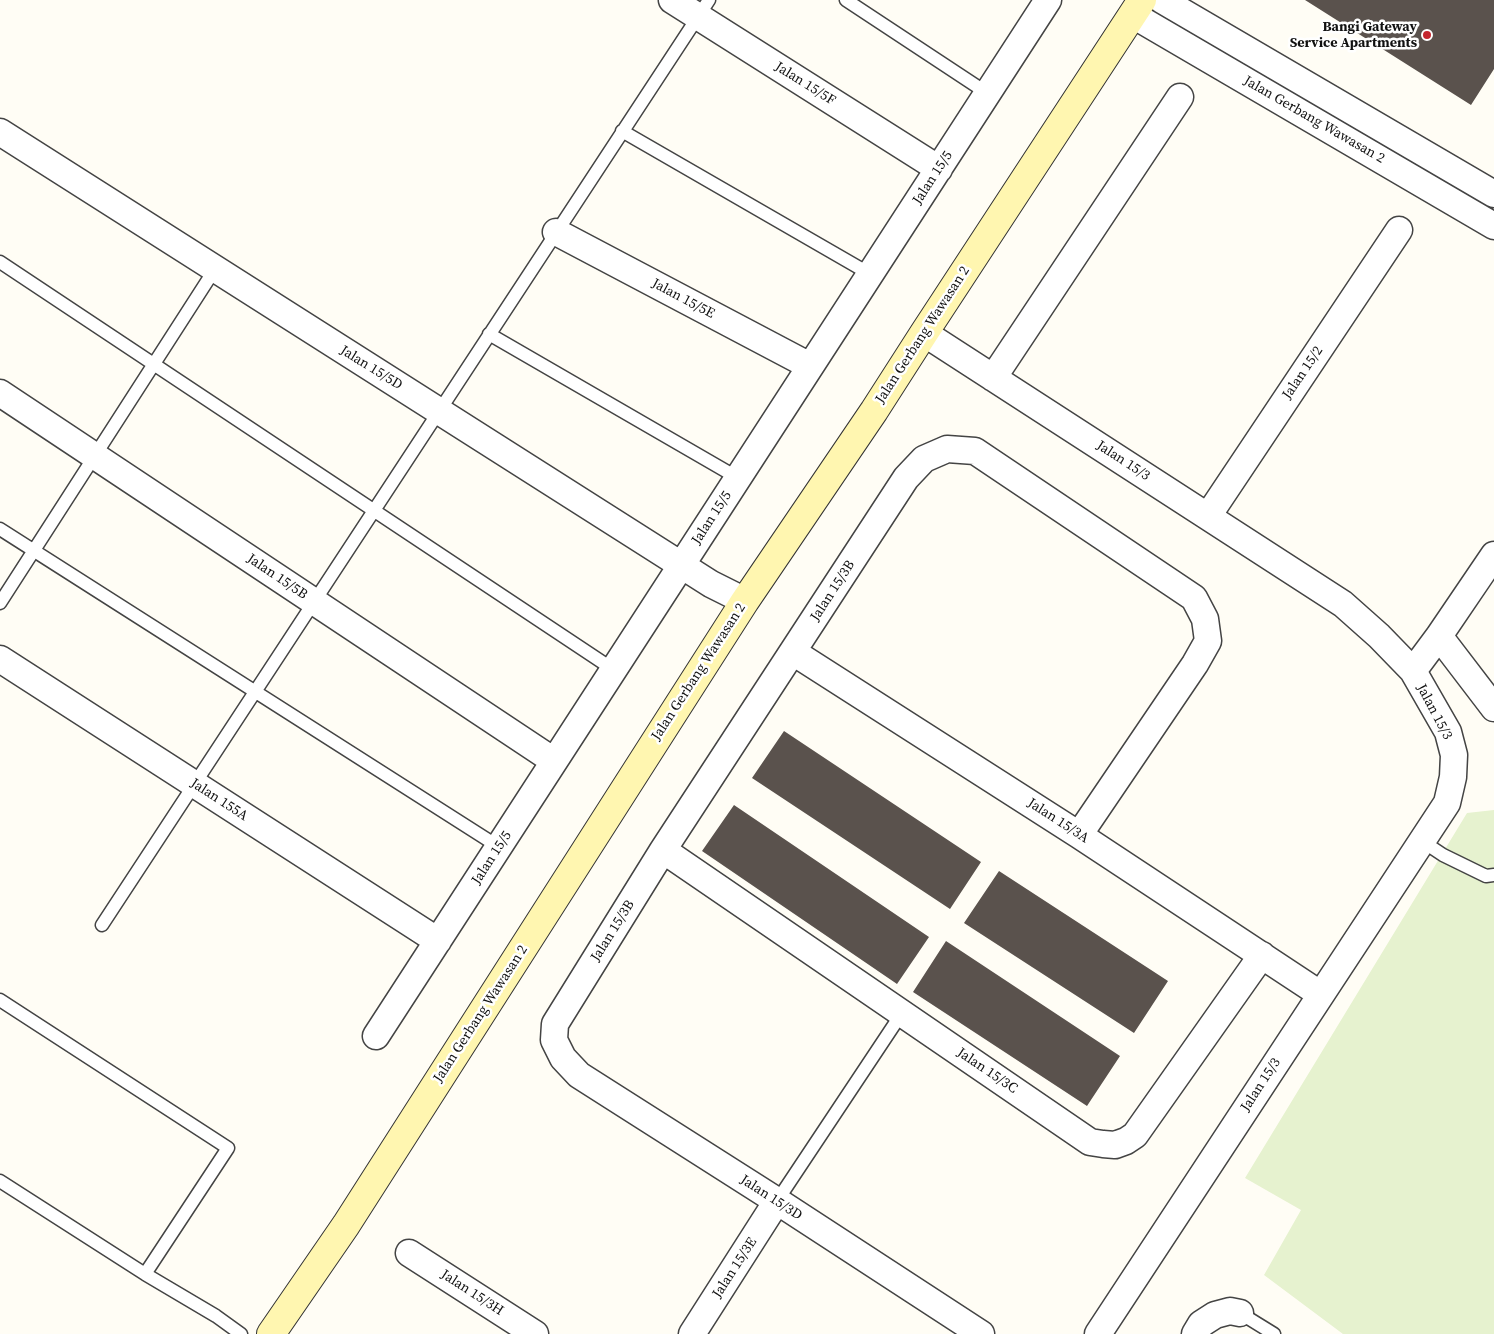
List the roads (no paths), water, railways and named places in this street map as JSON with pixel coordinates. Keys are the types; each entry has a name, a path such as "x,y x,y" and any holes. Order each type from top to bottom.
{"street":[{"name":"Jalan 15/5F","path":"672,0 703,8 939,169"},
{"name":"Jalan 15/5","path":"376,1036 1048,0"},
{"name":"Jalan Gerbang Wawasan 2","path":"1162,0 1494,194"},
{"name":"Jalan Gerbang Wawasan 2","path":"271,1334 352,1217 744,601 874,411 1138,7 1494,226"},
{"path":"993,378 1180,97"},
{"name":"Jalan 15/5D","path":"1,135 711,584 744,601"},
{"name":"Jalan 15/2","path":"1208,516 1399,230"},
{"name":"Jalan 15/5E","path":"556,232 810,366"},
{"name":"Jalan 15/3","path":"924,333 1343,604 1379,636 1412,671 1448,732 1454,755 1454,777 1447,803 1098,1334"},
{"name":"Jalan 15/5B","path":"0,394 554,761"},
{"name":"Jalan 15/3B","path":"563,1058 554,1040 555,1024 663,850 906,478 924,459 947,449 975,451 1194,598 1205,619 1208,641 1195,664 1079,835"},
{"path":"1412,671 1439,636 1494,556"},
{"path":"1439,636 1494,708"},
{"name":"Jalan 15/3A","path":"793,652 1079,835 1320,994"},
{"name":"Jalan 155A","path":"0,659 438,941"},
{"name":"Jalan 15/3C","path":"663,850 1090,1142 1115,1145 1135,1135 1262,955"},
{"name":"Jalan 15/3D","path":"563,1058 578,1075 777,1201 981,1334"},
{"name":"Jalan 15/3E","path":"692,1334 777,1201"},
{"name":"Jalan 15/3H","path":"409,1253 535,1334"},
{"path":"1195,1334 1201,1324 1215,1314 1230,1311 1240,1313"}],"lane":[{"path":"846,0 988,93"},
{"path":"102,925 703,8"},
{"path":"622,131 870,274"},
{"path":"0,262 614,670"},
{"path":"0,604 215,269"},
{"path":"490,334 738,478"},
{"path":"0,529 499,847"},
{"path":"1422,841 1443,855 1486,876 1494,875"},
{"path":"0,1000 228,1148 144,1274"},
{"path":"777,1201 902,1013"},
{"path":"0,1181 144,1274 216,1316 241,1334"},
{"path":"1240,1313 1274,1334"}],"place":[{"name":"Bangi Gateway Service Apartments","path":"1427,35"}]}
